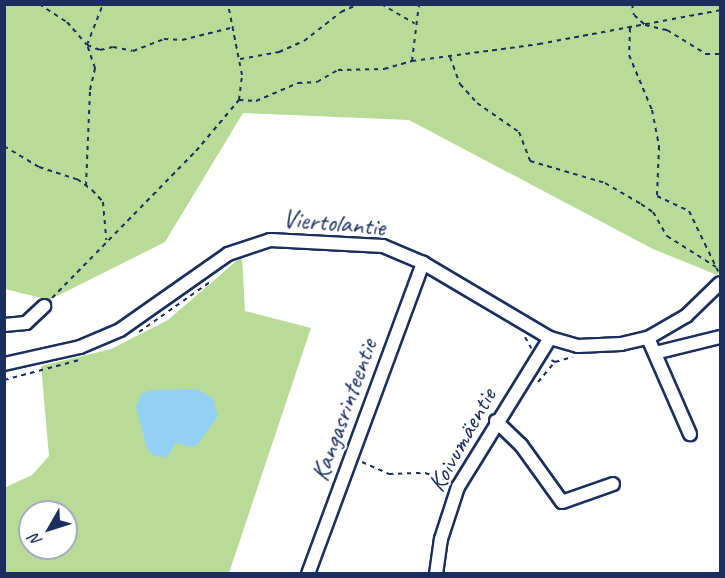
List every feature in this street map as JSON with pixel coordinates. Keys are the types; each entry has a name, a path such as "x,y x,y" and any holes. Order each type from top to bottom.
{"street":[{"name":"Viertolantie","path":"4,364 80,347 120,330 228,254 252,243 347,241 383,246 423,263 550,338 578,346 600,346 648,338 686,316 720,283"},
{"name":"Kangasrinteentie","path":"308,573 423,263"},
{"path":"4,325 26,323 44,306"},
{"name":"Koivumäentie","path":"436,573 441,539 458,487 496,421 550,338"},
{"path":"648,338 690,434"},
{"path":"655,353 720,338"},
{"path":"496,421 522,445 562,502 613,484"}],"path":[{"path":"39,4 67,22 87,45 96,68 90,90 86,186"},
{"path":"87,45 103,4"},
{"path":"44,306 90,262 106,241 196,151 239,100 240,59 228,4"},
{"path":"240,59 279,52 304,41 341,12 358,4"},
{"path":"381,4 415,24"},
{"path":"412,61 415,24 420,4"},
{"path":"632,4 634,15 645,25 667,30 706,54 720,54"},
{"path":"239,100 256,101 298,83 317,82 338,70 384,69 412,61 630,28 720,10"},
{"path":"87,45 133,51 164,39 182,40 234,27"},
{"path":"630,28 629,55 652,110 659,146 657,196 689,211 720,275"},
{"path":"450,57 460,84 477,103 519,132 530,161 605,183 652,212 667,236 716,267"},
{"path":"4,146 39,167 86,186 103,202 106,241"},
{"path":"134,335 177,308 215,277"},
{"path":"521,332 528,346 555,362 532,389"},
{"path":"4,380 89,356"},
{"path":"350,458 389,474 425,473 458,487"}],"green space":[{"path":"5,4 720,5 720,272 717,275 653,249 409,120 243,113 165,242 49,300 5,289"},
{"path":"242,256 245,311 311,328 229,573 5,573 4,488 32,475 49,456 41,366 111,349 168,320"}],"water":[{"path":"197,389 213,398 218,416 198,444 191,447 176,443 167,457 154,456 147,449 136,407 141,394 152,390"}]}
